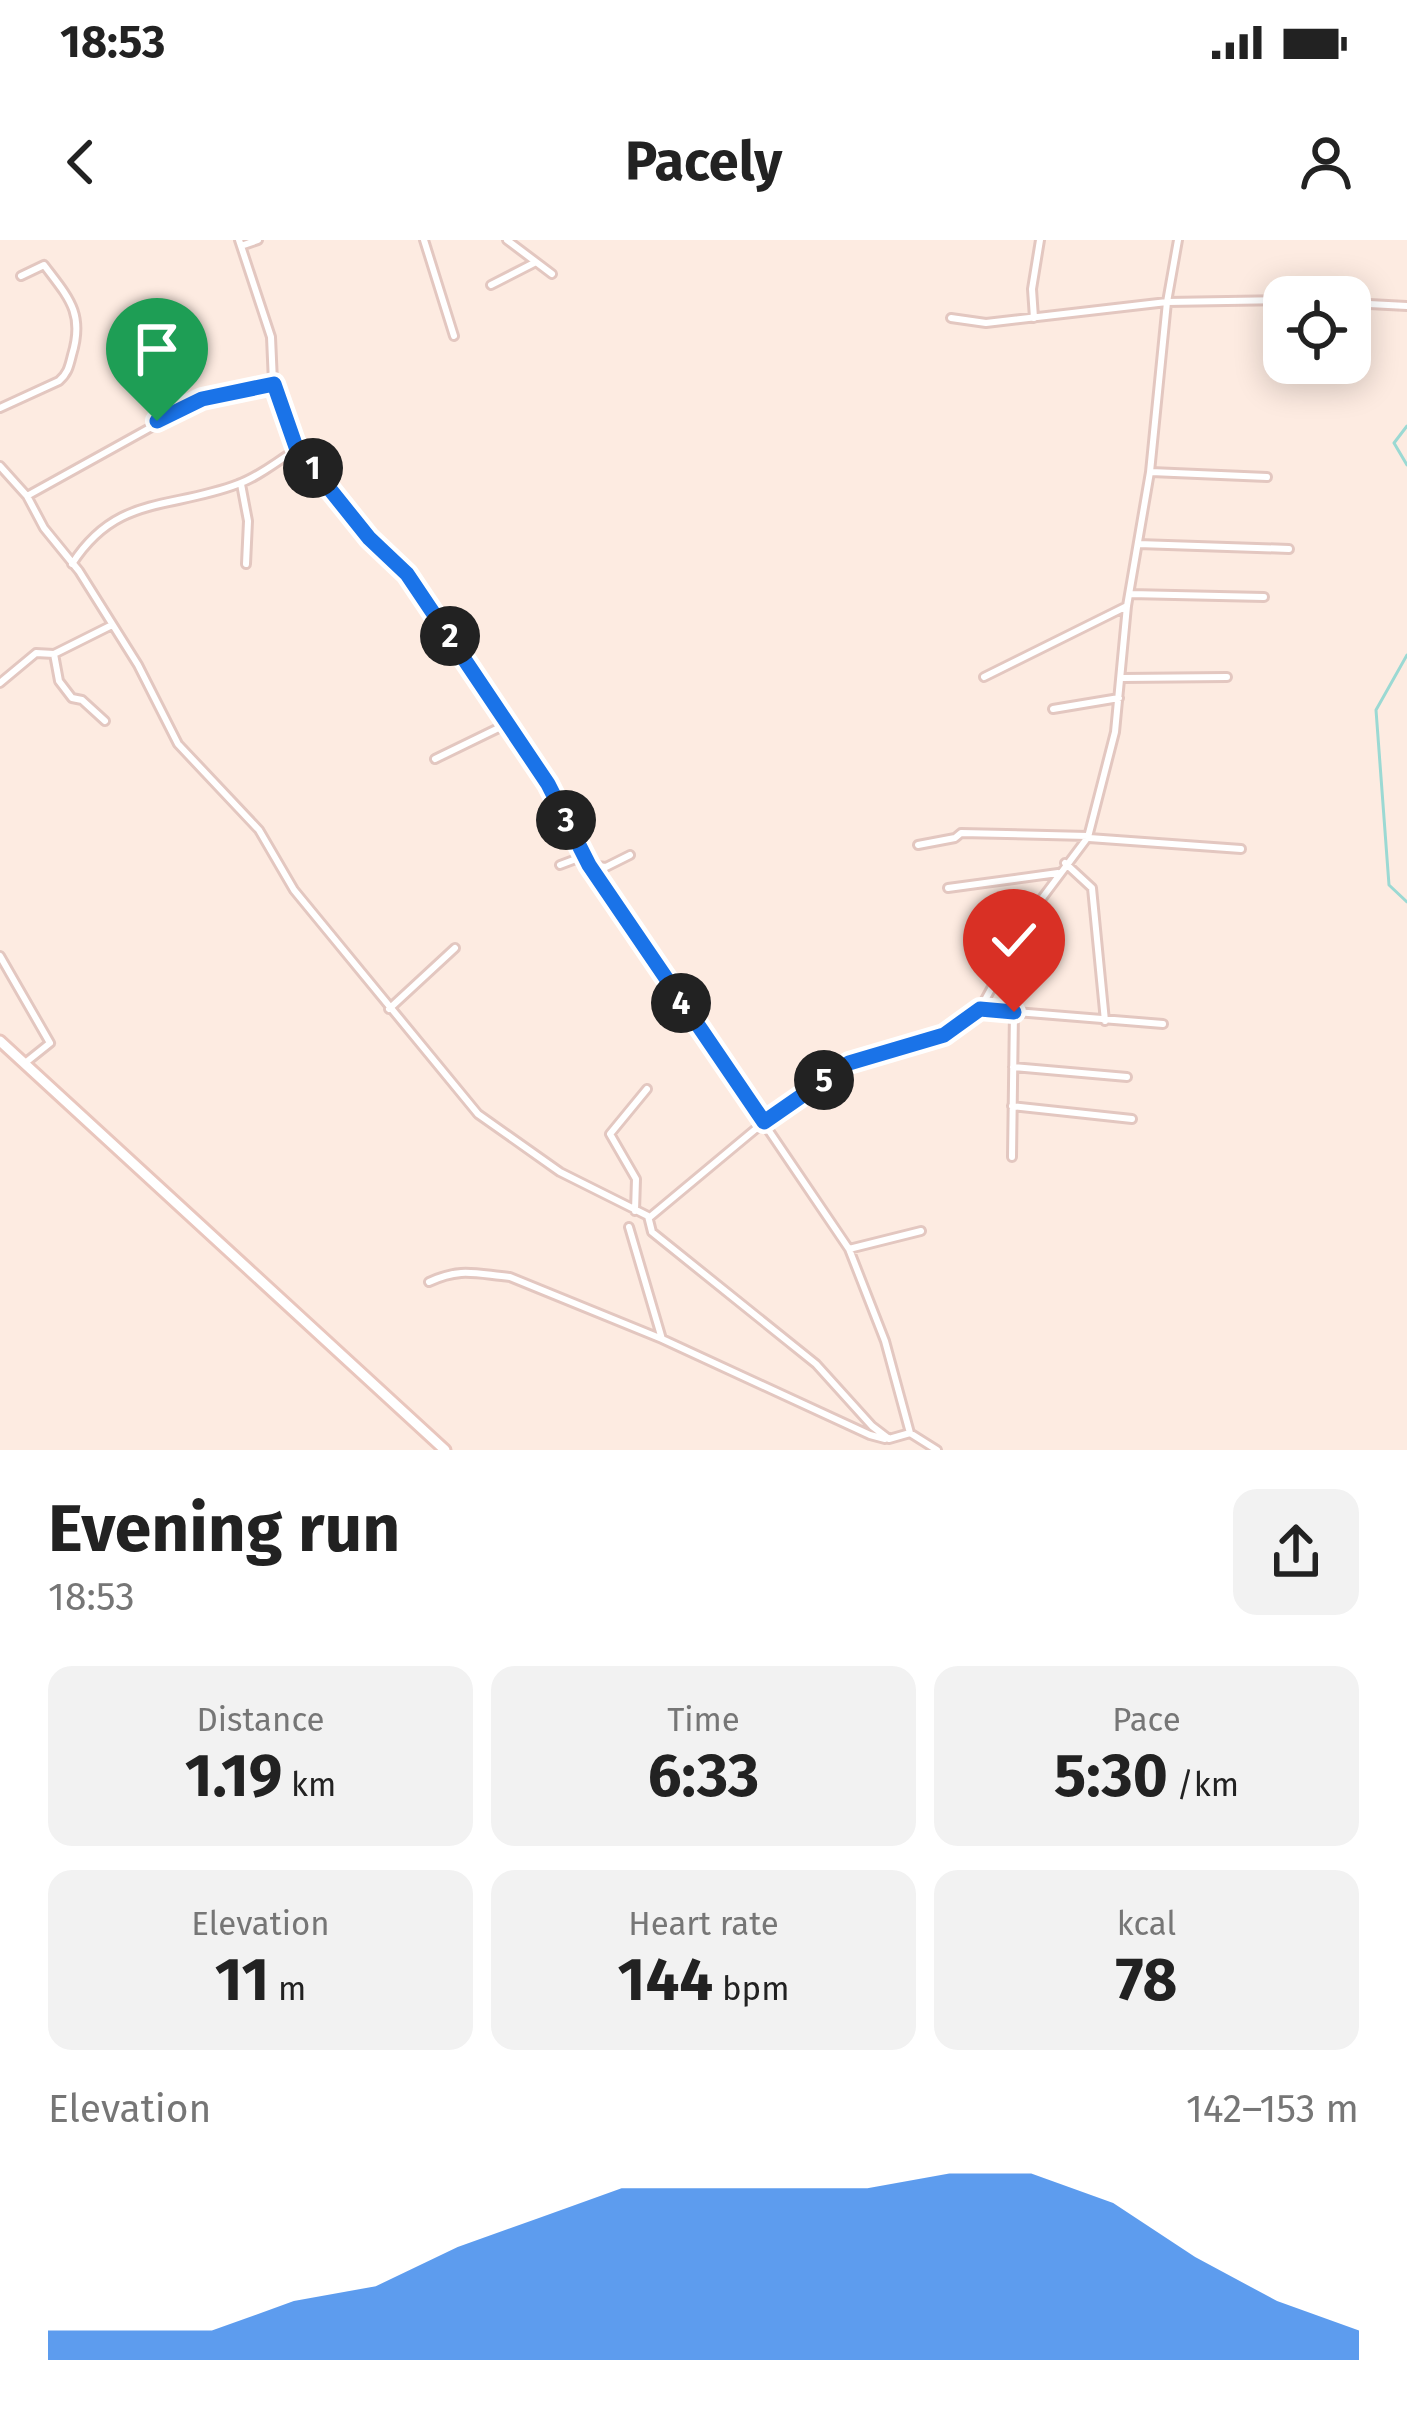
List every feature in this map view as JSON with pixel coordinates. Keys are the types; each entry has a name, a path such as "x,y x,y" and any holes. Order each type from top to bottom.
{"main road":[{"path":"0,1041 445,1450"}],"street":[{"path":"259,240 240,243 271,337 274,384 298,450 369,538 407,574 548,784 589,865 849,1249 885,1341 910,1432 937,1450"},
{"path":"424,240 454,336"},
{"path":"507,240 552,274"},
{"path":"1034,318 1032,289 1040,240"},
{"path":"650,1217 764,1122 849,1063 944,1035 980,1009 1058,873 1088,837 1119,698 1127,606 1150,472 1178,240"},
{"path":"491,285 534,263"},
{"path":"0,408 67,375 75,346 78,326 66,290 44,265 21,276"},
{"path":"951,318 986,323 1167,302 1263,300"},
{"path":"1371,304 1407,306"},
{"path":"27,496 202,399 274,384"},
{"path":"72,563 92,537 126,512 242,484 298,450"},
{"path":"0,466 27,496 139,665 178,744 259,830 294,890 478,1114 560,1172 650,1217"},
{"path":"1150,472 1267,477"},
{"path":"242,484 248,521 246,563"},
{"path":"1138,544 1289,549"},
{"path":"1129,594 1264,597"},
{"path":"984,676 1127,606"},
{"path":"0,683 35,653 54,654 112,626"},
{"path":"54,654 59,681 72,698 82,700 105,721"},
{"path":"1121,678 1227,677"},
{"path":"1053,709 1119,698"},
{"path":"435,759 509,723"},
{"path":"918,844 955,838 961,832 1240,849"},
{"path":"589,865 606,867 630,855"},
{"path":"560,865 584,856"},
{"path":"1065,863 1093,888 1105,1022"},
{"path":"948,888 1058,873"},
{"path":"389,1009 455,948"},
{"path":"0,956 50,1043 25,1064"},
{"path":"980,1009 1163,1024"},
{"path":"1012,1157 1014,1012"},
{"path":"1013,1067 1127,1077"},
{"path":"635,1211 636,1179 610,1134 646,1089"},
{"path":"1012,1106 1132,1119"},
{"path":"650,1217 652,1232 816,1364 889,1439"},
{"path":"629,1226 662,1339"},
{"path":"849,1249 921,1231"},
{"path":"428,1282 462,1270 510,1277 662,1339 870,1435 889,1439 910,1432"}],"waterway":[{"path":"1407,426 1394,443 1407,465"},
{"path":"1407,655 1376,710 1389,885 1407,902"}],"route":[{"path":"157,421 202,399 274,384 296,447 369,538 407,574 548,784 589,865 764,1122 849,1063 944,1035 980,1009 1014,1012"}]}
